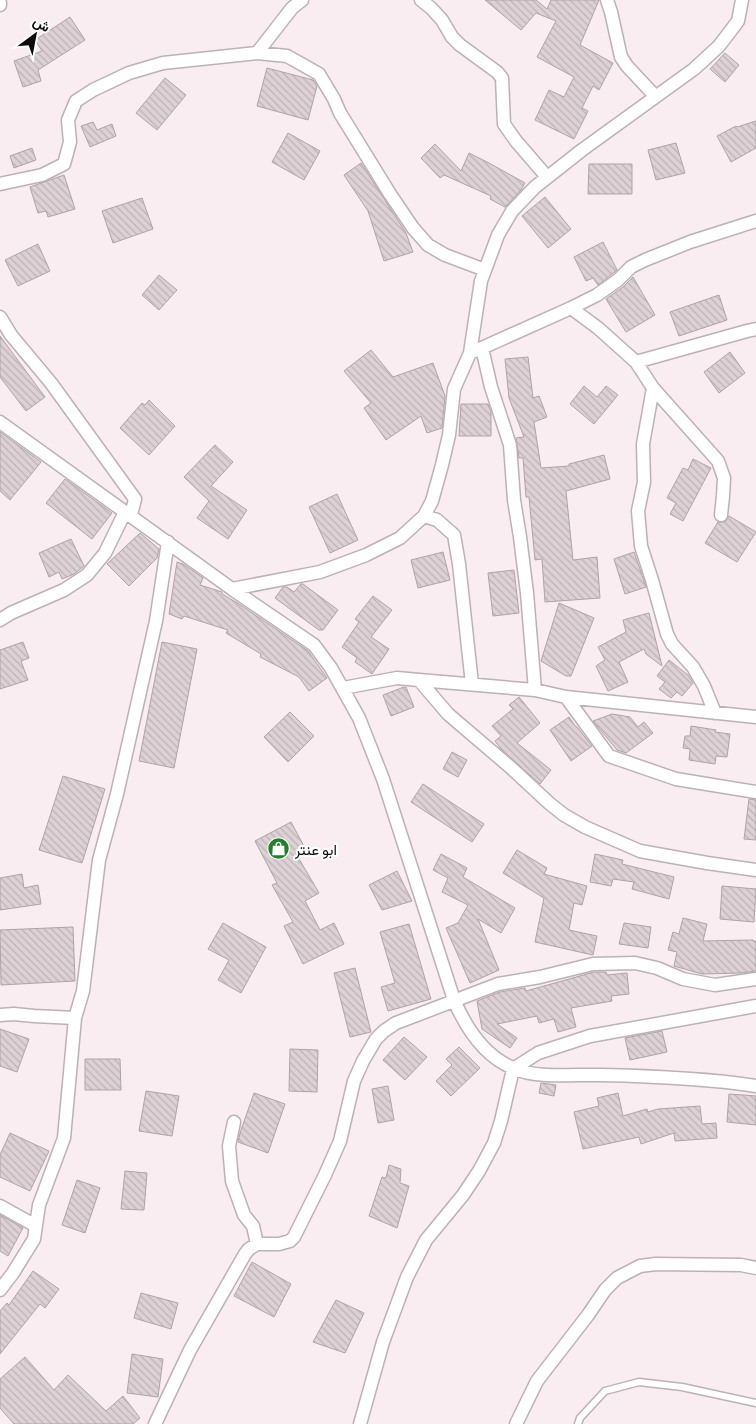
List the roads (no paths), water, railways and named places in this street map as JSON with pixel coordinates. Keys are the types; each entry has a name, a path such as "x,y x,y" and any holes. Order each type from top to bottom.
{"street":[{"path":"257,53 292,8 302,0"},
{"path":"420,0 437,14 452,37 460,45 497,72 502,78 504,124 548,178"},
{"path":"607,0 621,56 627,66 655,96"},
{"path":"535,690 527,593 514,500 510,446 476,351 481,281 498,234 512,211 535,187 582,150 694,69 720,46 738,20 742,0"},
{"path":"0,184 42,175 64,164 70,142 68,120 76,101 93,90 130,73 163,63 257,53 287,56 318,74 334,99 340,113 413,228 428,245 445,255 485,270"},
{"path":"232,589 320,572 366,555 400,538 424,516 432,501 449,435 454,389 476,351 598,295 618,280 631,267 645,260 690,242 756,221"},
{"path":"571,308 598,328 636,362 653,388 718,461 724,478 721,515"},
{"path":"0,317 11,335 51,383 135,498 128,514 105,553 86,575 64,590 11,613 0,620"},
{"path":"636,362 756,330"},
{"path":"653,388 643,444 644,482 638,511 640,546 667,634 672,644 693,667 704,686 715,713"},
{"path":"0,422 232,589 314,645 331,668 359,718 383,779 454,1000 463,1021 476,1039 494,1056 513,1069 528,1073 671,1077 756,1086"},
{"path":"424,516 437,520 454,535 472,684"},
{"path":"0,1290 32,1244 35,1235 37,1211 64,1138 75,1018 83,991 99,860 117,794 156,621 168,542"},
{"path":"343,688 397,678 535,690 566,697 756,717"},
{"path":"419,680 448,714 549,803 578,823 640,850 756,870"},
{"path":"566,697 609,756 676,779 756,792"},
{"path":"155,1424 190,1350 245,1254 257,1244 290,1241 296,1232 326,1175 340,1141 354,1082 363,1061 376,1039 384,1031 396,1024 454,1000 498,984 540,977 593,964 635,963 657,968 683,980 715,985 756,979"},
{"path":"360,1424 383,1342 407,1277 426,1240 463,1195 494,1143 513,1069 538,1053 590,1036 756,1006"},
{"path":"0,1015 14,1014 75,1018"},
{"path":"234,1122 229,1146 232,1181 244,1215 253,1226 257,1244"},
{"path":"0,1206 36,1226"},
{"path":"516,1424 537,1381 617,1278 640,1266 656,1264 741,1265 756,1268"}],"lane":[{"path":"578,1424 580,1418 605,1392 639,1382 682,1387 756,1403"}],"place":[{"name":"ابو عنتر","path":"279,849"}]}
